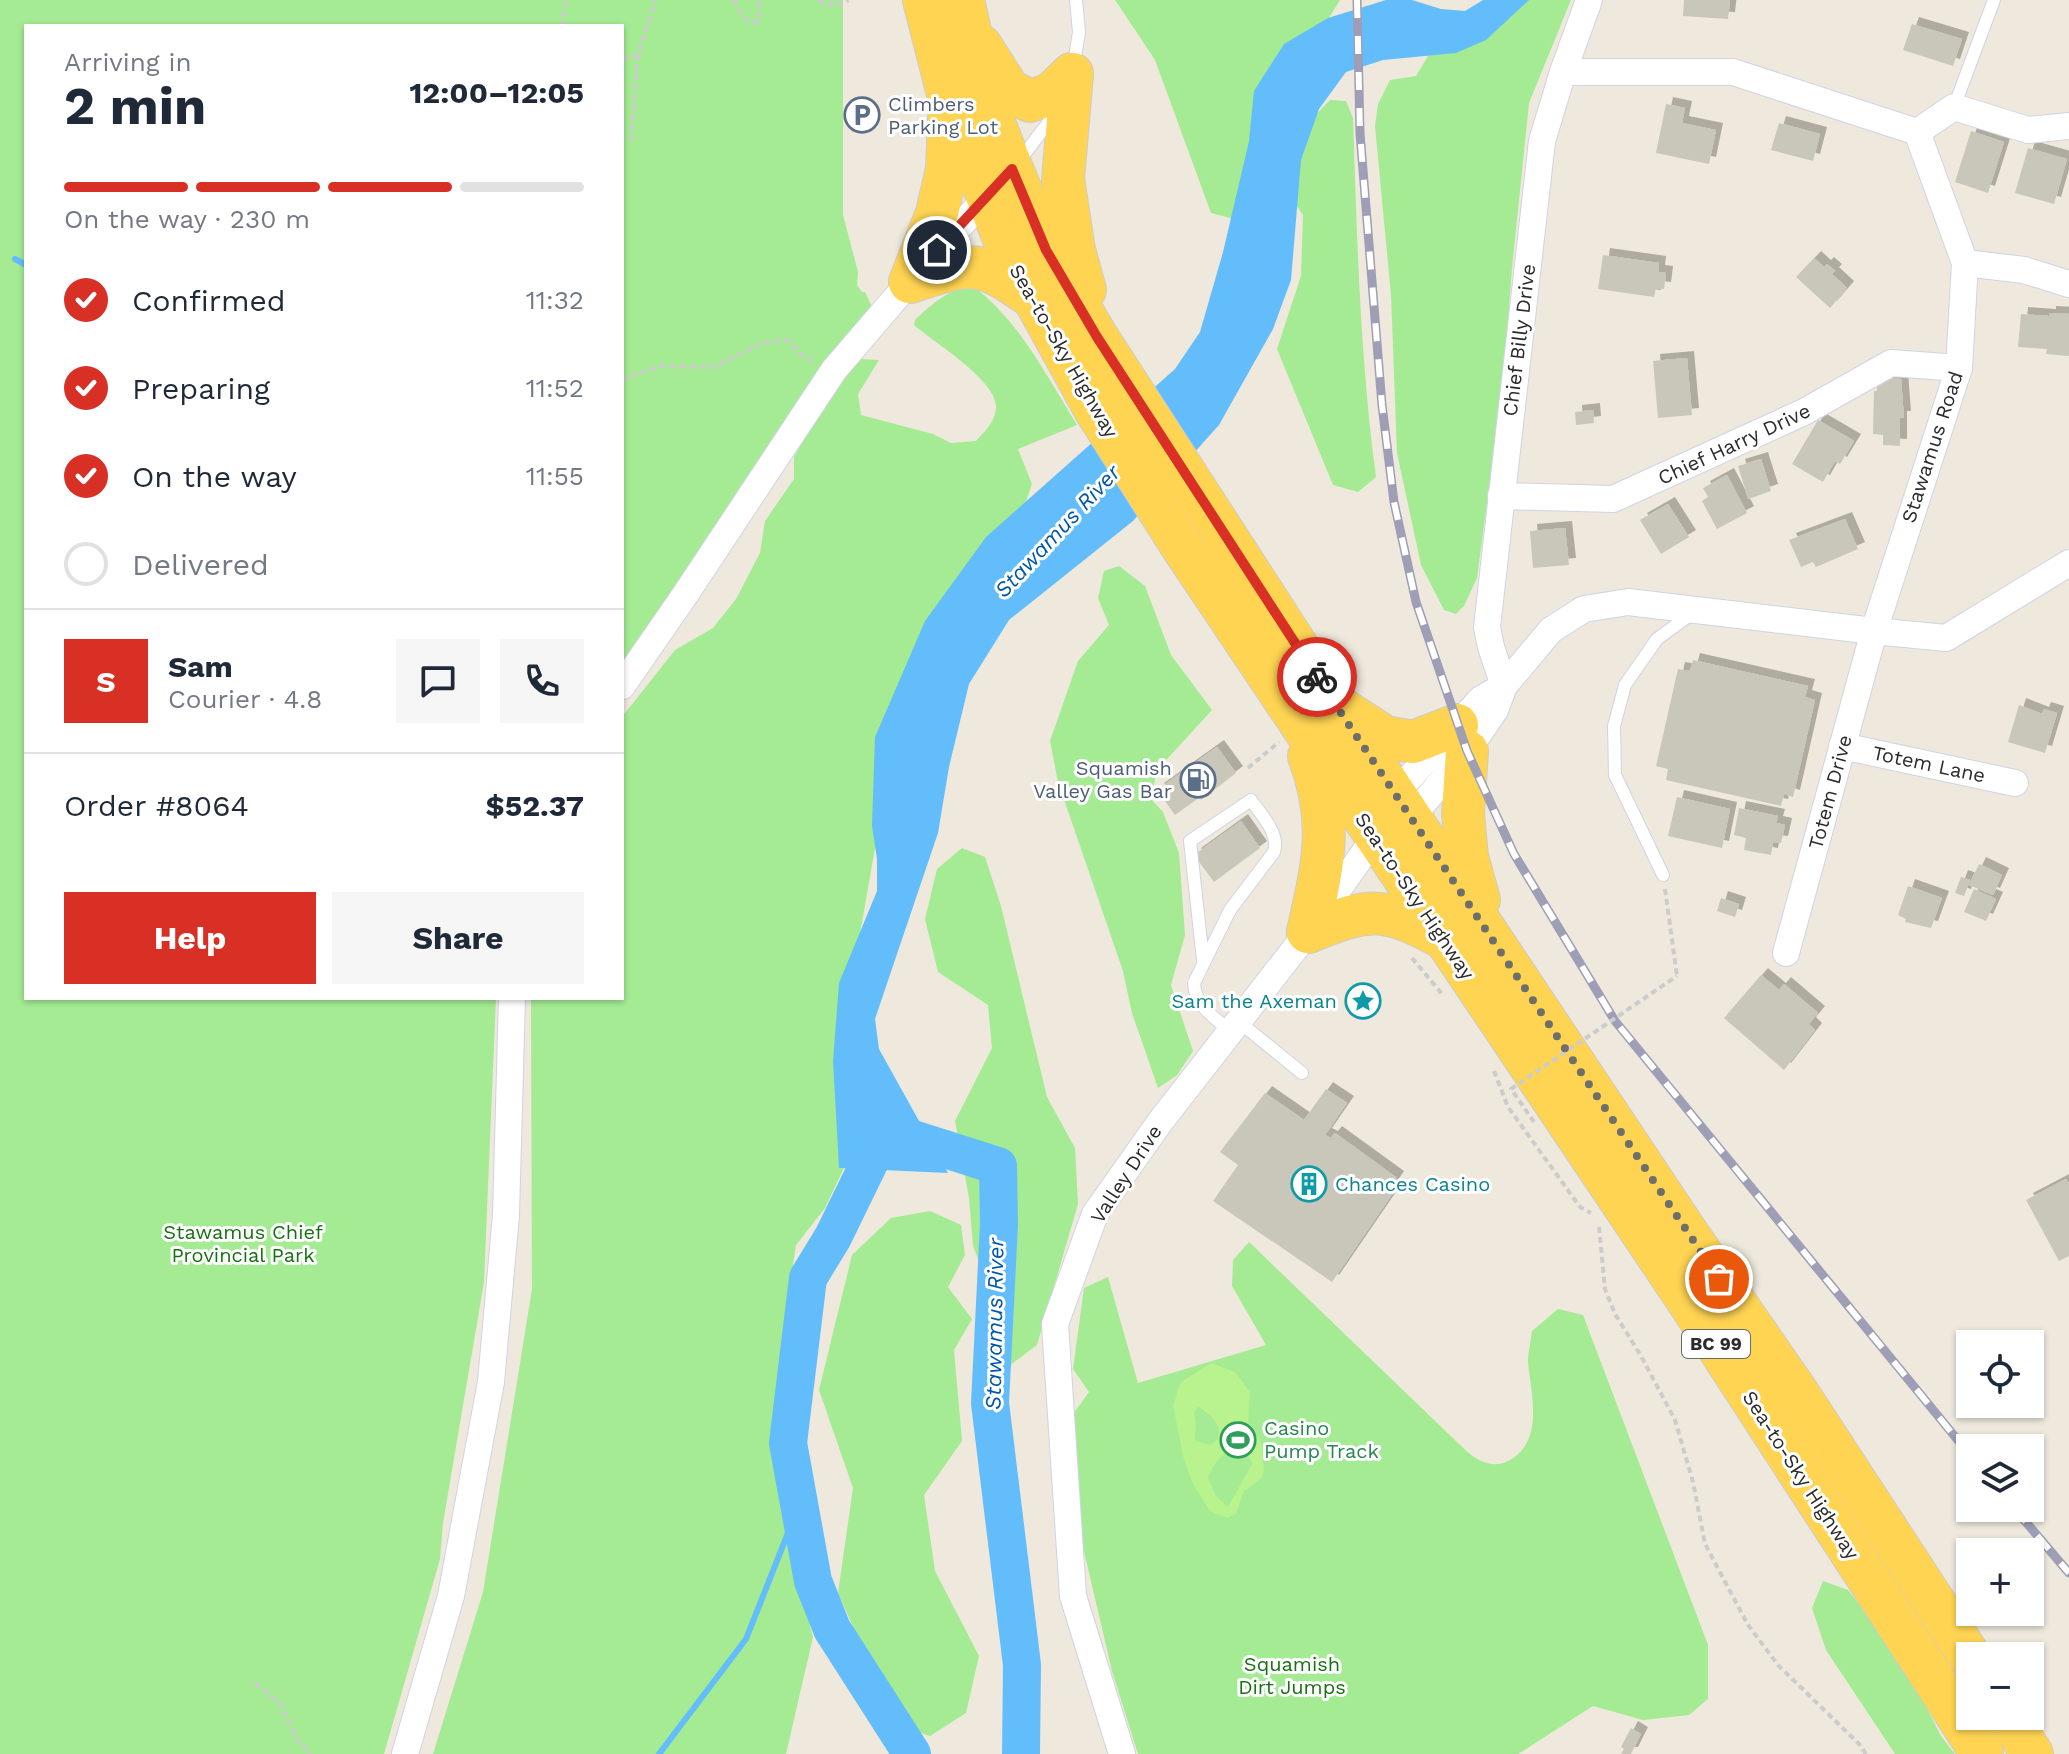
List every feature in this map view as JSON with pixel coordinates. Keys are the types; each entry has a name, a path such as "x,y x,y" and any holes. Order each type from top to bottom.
{"highway":[{"name":"Sea-to-Sky Highway","path":"924,0 949,98 1000,184 1046,250 1120,374 1335,705 1394,816 1489,936 1799,1395 1960,1642"},
{"name":"Sea-to-Sky Highway","path":"966,13 986,102 1011,257 1096,411 1183,548 1286,728 1394,816 1427,947 1692,1307 1982,1754"},
{"path":"966,13 1009,90 1030,101 1051,94 1072,74"},
{"path":"1072,74 1063,179 1074,250 1097,337"},
{"path":"910,282 937,213 947,169 949,98"},
{"path":"910,282 957,268 977,267 1000,275 1032,297"},
{"path":"1335,705 1385,737 1413,742 1462,738 1467,857 1489,936"},
{"path":"1286,728 1319,783 1326,825 1323,866 1308,932"},
{"path":"1308,932 1343,918 1382,912 1409,920 1427,947"},
{"path":"2017,1730 2032,1754"}],"street":[{"name":"Chief Billy Drive","path":"1504,686 1487,627 1542,141 1589,0"},
{"path":"1563,72 1733,72 1917,132 1954,107 2028,130 2069,126"},
{"name":"Stawamus Road","path":"1874,631 1959,368 1965,263 1917,132"},
{"path":"624,683 834,370 1000,184"},
{"path":"1965,263 2024,270 2069,284"},
{"name":"Chief Harry Drive","path":"1501,496 1613,499 1804,412 1891,363 1959,368"},
{"path":"1394,816 1462,738 1481,699 1504,686 1551,630 1584,609 1628,602 1946,638 2069,563"},
{"name":"Totem Drive","path":"1786,953 1874,631"},
{"name":"Totem Lane","path":"1842,746 2015,783"},
{"name":"Valley Drive","path":"1122,1754 1073,1596 1055,1324 1095,1214 1160,1122 1394,816"},
{"path":"405,1754 451,1596 491,1382 506,1215 512,1000"}],"lane":[{"path":"1000,184 1063,102 1072,74 1079,32 1076,0"},
{"path":"1954,107 1994,0"},
{"path":"1663,875 1615,775 1614,726 1625,685 1657,639 1697,610"},
{"path":"1203,960 1190,841 1251,800 1273,833 1276,843 1274,852 1230,910 1203,960 1194,983 1194,995 1199,1004 1302,1073"}],"path":[{"path":"562,24 566,0"},
{"path":"631,140 638,55 655,0"},
{"path":"734,0 745,20 753,23 758,22 760,0"},
{"path":"820,1 825,5 848,0"},
{"path":"624,58 638,55"},
{"path":"624,378 662,366 714,367 762,343 787,340 803,356 834,370"},
{"path":"1248,768 1286,728"},
{"path":"1534,1122 1511,1089 1677,976 1663,875"},
{"path":"1427,947 1450,1004"},
{"path":"1490,1058 1508,1107 1580,1207 1597,1220 1605,1289 1615,1314 1675,1420 1693,1482 1705,1544 1748,1625 1778,1665 1851,1735 1866,1754"},
{"path":"255,1683 278,1701 297,1739 311,1754"}],"green space":[{"name":"Stawamus Chief Provincial Park","path":"0,0 843,0 843,215 858,272 857,285 865,292 876,315 624,696 624,24 24,24 24,1000 496,1000 484,1282 443,1523 440,1559 384,1754 0,1754"},
{"path":"1115,0 1340,0 1319,34 1234,219 1211,213 1155,60"},
{"path":"1512,0 1571,0 1529,103 1498,452 1487,503 1477,578 1464,606 1456,614 1444,610 1421,565 1397,453 1391,295 1375,126 1378,104 1390,80 1416,76 1431,51"},
{"path":"1330,100 1346,101 1353,118 1363,343 1376,477 1358,492 1333,485 1277,349 1301,276 1303,215 1285,189 1304,127"},
{"path":"973,286 1005,316 1043,369 1077,425 1018,449 1032,484 1022,513 880,820 847,1007 850,1155 825,1208 796,1245 787,1304 796,1574 813,1637 786,1754 433,1754 483,1592 532,1289 531,1000 624,1000 624,714 675,650 713,628 736,599 760,553 765,521 794,479 794,457 834,387 861,359 879,360 858,394 861,415 933,434 951,443 976,441 986,430 996,409 987,387 963,363 914,325 915,320 928,308 956,291"},
{"path":"1119,566 1145,586 1171,655 1212,710 1157,770 1151,799 1163,812 1179,853 1185,935 1171,985 1193,1051 1177,1075 1158,1088 1132,1013 1123,971 1058,782 1050,741 1078,661 1109,625 1098,598 1104,571"},
{"path":"962,848 985,857 1001,906 1047,1097 1075,1148 1078,1204 1037,1345 1009,1366 994,1341 993,1297 973,1246 969,1198 955,1121 992,1048 988,1005 938,972 925,919 937,869"},
{"path":"930,1211 961,1225 965,1255 948,1287 972,1319 954,1350 962,1441 924,1495 935,1571 979,1656 966,1713 930,1736 879,1719 850,1682 860,1642 838,1593 853,1488 819,1390 852,1255 891,1218"},
{"name":"Squamish Dirt Jumps","path":"1249,1242 1463,1448 1487,1463 1508,1461 1520,1453 1527,1442 1533,1416 1528,1362 1532,1331 1558,1309 1583,1315 1708,1645 1708,1699 1689,1715 1643,1720 1593,1706 1518,1754 1138,1754 1112,1671 1079,1530 1071,1417 1089,1392 1073,1369 1084,1288 1108,1277 1138,1383 1266,1345 1232,1286 1233,1260"},
{"name":"Casino Pump Track","path":"1211,1363 1235,1372 1250,1392 1248,1422 1261,1443 1264,1469 1262,1478 1244,1491 1236,1514 1227,1518 1210,1511 1193,1484 1183,1456 1173,1405 1181,1382","holes":["1198,1406 1213,1418 1219,1428 1218,1439 1210,1445 1195,1441 1194,1412","1237,1448 1247,1454 1252,1464 1228,1507 1216,1496 1208,1478 1219,1459"]},
{"path":"1823,1581 1848,1590 1874,1623 1913,1681 1941,1736 1955,1754 1895,1754 1826,1650 1812,1608"}],"water":[{"path":"1386,0 1412,0 1441,9 1465,11 1483,0 1529,0 1486,40 1456,53 1383,60 1346,72 1319,109 1301,160 1291,280 1273,329 1219,425 1133,521 1009,620 969,684 949,767 938,833 875,1019 879,1049 948,1173 839,1168 833,1061 839,983 877,891 877,859 872,826 875,737 925,621 986,537 1175,369 1200,332 1249,141 1254,91 1284,44 1328,18"}],"building":[{"path":"1684,0 1730,0 1728,19 1683,16"},
{"path":"1912,24 1962,39 1953,66 1903,50"},
{"path":"1666,104 1685,108 1682,123 1716,130 1709,164 1656,153"},
{"path":"1779,123 1820,134 1813,161 1771,150"},
{"path":"1971,131 2004,142 1988,193 1955,182"},
{"path":"2028,148 2067,159 2054,204 2015,193"},
{"path":"1603,255 1659,263 1658,272 1666,273 1664,289 1656,288 1654,297 1598,289"},
{"path":"1814,258 1835,271 1832,274 1847,288 1830,308 1796,277"},
{"path":"2049,313 2069,314 2069,356 2046,354 2047,349 2018,347 2021,314 2049,316"},
{"path":"1687,358 1692,415 1658,418 1653,361"},
{"path":"1877,378 1901,379 1904,418 1900,418 1900,446 1883,445 1883,435 1873,434"},
{"path":"1593,410 1594,423 1576,425 1575,412"},
{"path":"1818,420 1854,441 1840,464 1835,461 1823,482 1792,464"},
{"path":"1761,459 1771,491 1748,499 1738,466"},
{"path":"1727,475 1747,513 1717,529 1702,501 1708,497 1703,488"},
{"path":"1668,504 1689,537 1661,554 1640,520"},
{"path":"1845,519 1858,549 1816,567 1813,562 1801,567 1789,540"},
{"path":"1565,528 1569,565 1533,568 1530,531"},
{"path":"1693,660 1808,686 1805,697 1815,700 1793,797 1784,794 1781,806 1666,780 1668,769 1656,766 1678,669 1690,671"},
{"path":"2019,705 2042,714 2044,709 2057,713 2045,753 2008,742"},
{"name":"Squamish Valley Gas Bar","path":"1217,747 1236,773 1175,815 1157,790"},
{"path":"1677,797 1730,809 1722,848 1668,836"},
{"path":"1739,808 1778,816 1776,823 1785,825 1781,843 1773,842 1771,855 1744,850 1746,838 1734,835"},
{"path":"1241,821 1260,848 1214,882 1194,855"},
{"path":"1979,864 2002,875 1993,895 1969,885"},
{"path":"1961,877 1970,880 1964,896 1955,893"},
{"path":"1908,886 1942,898 1931,928 1905,922 1906,919 1898,915"},
{"path":"1974,889 1996,899 1986,921 1964,912"},
{"path":"1721,898 1739,904 1735,917 1717,911"},
{"path":"1761,975 1779,990 1784,984 1818,1013 1809,1024 1815,1030 1784,1070 1724,1018"},
{"name":"Chances Casino","path":"1326,1089 1347,1103 1325,1135 1331,1138 1335,1133 1397,1178 1389,1190 1393,1193 1332,1282 1213,1201 1238,1165 1220,1152 1265,1093 1304,1120"},
{"path":"2066,1179 2069,1184 2069,1256 2059,1261 2026,1200"},
{"path":"1631,1728 1641,1734 1631,1754 1621,1754 1624,1749 1621,1747"}],"waterway":[{"path":"15,259 24,264"},
{"name":"Stawamus River","path":"873,1120 873,1155 833,1237 808,1278 788,1443 813,1581 832,1629 912,1754"},
{"name":"Stawamus River","path":"885,1130 998,1166 999,1224 990,1403 1022,1665 1021,1754"},
{"path":"659,1754 746,1639 799,1505"}],"railway":[{"path":"1357,0 1360,133 1382,405 1394,502 1416,602 1467,751 1514,854 1615,1021 1956,1438"},
{"path":"2026,1522 2069,1573"}],"way so far":[{"path":"1317,677 1719,1279"}],"place":[{"name":"Climbers Parking Lot","path":"862,115"},
{"name":"Squamish Valley Gas Bar","path":"1198,780"},
{"name":"Sam the Axeman","path":"1363,1001"},
{"name":"Chances Casino","path":"1309,1184"},
{"name":"Casino Pump Track","path":"1238,1440"}],"route":[{"path":"937,250 1012,169 1046,250 1097,337 1317,677"}]}
